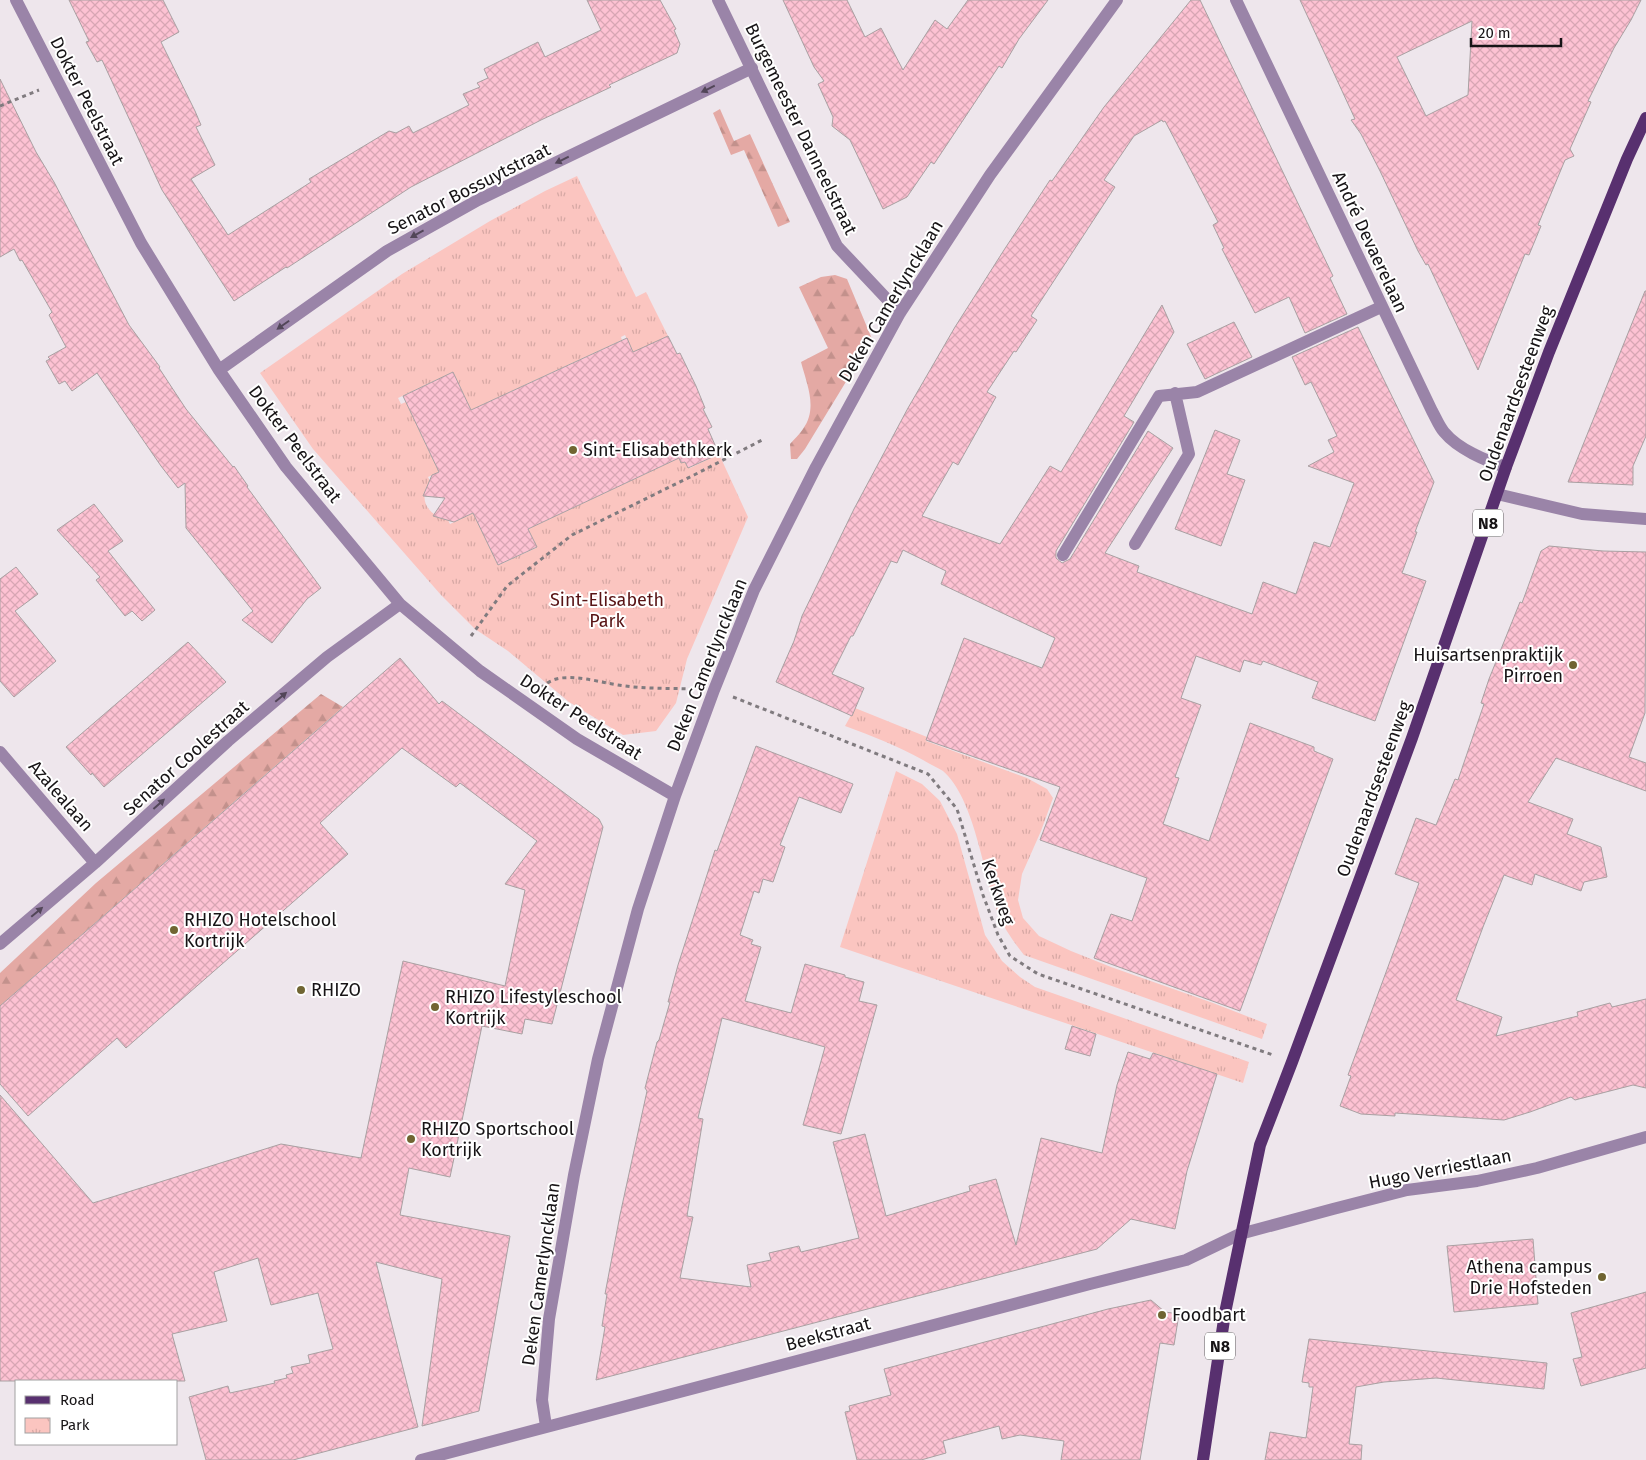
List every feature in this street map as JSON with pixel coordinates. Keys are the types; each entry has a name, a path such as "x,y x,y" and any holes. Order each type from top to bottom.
{"main road":[{"name":"Oudenaardsesteenweg","path":"1203,1460 1225,1313 1260,1145 1415,728 1498,494 1506,466 1548,352 1627,159 1646,118"}],"street":[{"name":"Dokter Peelstraat","path":"16,0 140,244 219,370 286,467 400,604 480,671 576,739 675,796"},
{"name":"Burgemeester Danneelstraat","path":"718,0 837,246 900,313"},
{"name":"Deken Camerlyncklaan","path":"546,1426 542,1400 549,1319 574,1174 598,1059 638,909 675,796 714,690 754,590 816,467 900,313 990,175 1118,0"},
{"name":"André Devaerelaan","path":"1236,0 1380,306 1444,432 1466,449 1487,461 1506,466"},
{"name":"Senator Bossuytstraat","path":"219,370 387,251 478,200 752,68"},
{"path":"1064,555 1159,396 1197,392 1380,306"},
{"path":"1135,544 1189,454 1175,393"},
{"path":"1498,494 1582,514 1646,519"},
{"name":"Senator Coolestraat","path":"0,944 95,863 228,741 328,657 400,604"},
{"name":"Azalealaan","path":"0,752 95,863"},
{"name":"Hugo Verriestlaan","path":"1240,1234 1406,1190 1477,1181 1537,1168 1646,1136"},
{"name":"Beekstraat","path":"421,1460 1186,1260 1240,1234"}],"path":[{"path":"0,106 57,82"},
{"path":"475,630 507,586 572,535 694,476 764,439"},
{"name":"Kerkweg","path":"546,683 560,678 569,678 596,680 617,685 714,690 928,774 956,809 983,895 998,935 1010,956 1038,974 1292,1062"}],"green space":[{"path":"720,109 734,141 750,134 790,222 778,227 744,150 731,155 713,113"},
{"name":"Sint-Elisabeth Park","path":"577,176 636,297 646,292 668,336 664,338 665,340 634,355 625,335 621,337 622,340 471,410 453,372 398,398 401,404 406,402 439,472 428,477 431,483 425,494 425,500 430,511 447,518 450,524 473,513 499,565 536,548 528,529 679,458 681,463 685,462 690,468 719,454 748,517 687,659 676,703 656,731 623,735 569,702 508,651 475,629 441,595 313,449 260,373 402,274 490,221"},
{"path":"835,275 847,279 872,339 805,449 797,459 791,459 790,444 803,429 810,413 811,405 801,362 828,348 799,287 821,277"},
{"path":"321,694 343,707 0,1006 0,973 96,883"},
{"path":"855,708 927,737 926,741 1027,778 1047,789 1053,798 1022,874 1018,900 1023,918 1039,936 1111,967 1267,1024 1262,1039 1024,955 1000,919 971,818 954,784 943,771 914,755 885,741 845,726"},
{"path":"896,771 922,784 940,801 957,834 985,935 1002,961 1035,987 1249,1062 1243,1083 840,947"}],"building":[{"path":"69,0 163,0 179,32 161,42 195,111 201,125 196,127 215,165 191,179 228,235 311,182 309,179 389,131 396,133 409,126 413,133 469,105 463,94 480,87 477,83 488,78 484,69 538,42 545,57 601,30 587,0 660,0 676,29 674,30 680,44 677,53 609,85 611,87 541,120 411,187 234,301 162,190 102,60 97,62 86,42 89,41"},
{"path":"783,0 847,0 865,37 881,28 903,70 935,20 947,29 968,0 1048,0 1019,39 1002,68 999,66 934,164 931,162 907,197 883,209 850,140 832,126 833,117 818,84 824,81 814,67"},
{"path":"1191,0 1200,0 1333,276 1330,278 1347,314 1305,333 1289,297 1255,313 1222,249 1224,248 1213,225 1218,222 1165,121 1163,122 1162,120 1134,136 1104,180 1115,187 1031,316 1037,320 987,392 996,397 958,465 953,462 922,516 1000,544 1050,466 1061,472 1162,305 1174,332 1124,416 1134,422 1056,551 1056,558 1062,563 1070,559 1148,431 1173,448 1105,553 1139,566 1137,572 1252,614 1263,582 1296,594 1314,542 1330,547 1354,483 1308,466 1334,452 1328,440 1337,436 1311,382 1305,385 1292,357 1358,327 1434,482 1402,573 1426,581 1375,721 1312,698 1318,682 1263,661 1261,665 1244,660 1240,672 1196,656 1181,698 1201,705 1175,777 1179,778 1163,824 1209,841 1250,723 1314,747 1314,751 1333,759 1240,1011 1094,958 1111,914 1132,921 1147,878 1040,840 1060,787 926,740 964,638 1042,668 1055,638 941,584 946,571 903,550 897,563 891,561 832,674 864,688 852,716 776,682 794,641 802,616 854,509 908,408 955,327 1050,180 1052,181 1104,107"},
{"path":"1300,0 1641,0 1614,48 1588,101 1591,102 1570,149 1574,156 1565,160 1538,225 1541,226 1529,255 1525,254 1478,370 1428,264 1426,265 1418,251 1380,171 1361,134 1351,120 1355,119","holes":["1472,21 1468,95 1426,116 1397,57"]},
{"path":"0,79 36,152 54,182 129,325 160,367 186,409 234,466 247,487 321,588 307,599 272,643 242,620 253,611 186,528 185,483 178,488 97,373 72,391 65,381 59,384 46,361 50,359 48,357 66,347 49,315 52,312 14,249 0,257"},
{"path":"1645,291 1646,436 1633,466 1633,485 1568,482"},
{"path":"1234,322 1252,357 1205,379 1187,344"},
{"name":"Sint-Elisabethkerk","path":"668,336 677,354 680,353 696,386 705,408 703,409 712,427 708,429 719,454 688,468 685,462 681,463 679,458 528,529 537,547 498,565 473,513 454,522 433,516 445,498 423,496 432,475 439,472 403,396 453,372 471,410 627,338 633,352"},
{"path":"1215,430 1240,440 1227,474 1245,480 1221,546 1175,529"},
{"path":"94,504 123,541 108,551 155,610 142,621 132,611 125,616 96,580 100,577 57,530"},
{"path":"1549,546 1603,551 1646,552 1645,713 1629,757 1646,763 1646,791 1556,758 1528,802 1573,819 1567,834 1601,847 1607,877 1584,882 1581,891 1535,874 1532,885 1504,875 1456,1000 1502,1017 1496,1036 1578,1016 1577,1012 1610,1003 1612,1007 1646,999 1646,1088 1633,1085 1575,1100 1571,1097 1504,1120 1395,1113 1395,1116 1361,1114 1340,1106 1351,1076 1348,1075 1419,883 1395,874 1416,818 1436,825 1455,779 1458,780 1484,704 1481,703 1489,679 1520,602 1522,603 1541,551"},
{"path":"16,567 38,594 15,611 56,661 14,697 0,681 0,579"},
{"path":"188,642 226,682 104,787 66,747"},
{"path":"400,658 439,704 442,701 599,819 603,827 552,1024 525,1019 522,1034 482,1026 450,1177 409,1168 400,1215 510,1236 479,1411 422,1426 442,1279 376,1262 418,1427 293,1460 206,1460 189,1397 228,1386 230,1393 275,1383 274,1381 287,1378 286,1375 293,1373 291,1367 310,1363 308,1355 333,1349 318,1293 271,1305 258,1258 214,1272 227,1321 172,1334 185,1381 0,1381 0,1095 93,1203 281,1144 361,1158 403,961 505,986 525,890 505,884 537,841 460,783 456,787 402,748 320,823 348,854 126,1048 117,1038 28,1116 0,1084 0,1006"},
{"path":"756,746 853,784 841,813 799,797 780,845 785,847 773,882 763,879 759,893 754,891 740,935 753,940 751,944 761,947 745,1001 791,1013 805,964 864,982 859,1001 877,1005 841,1134 803,1125 825,1047 722,1018 698,1118 703,1119 687,1216 693,1217 680,1278 751,1287 747,1265 771,1260 769,1253 799,1246 801,1252 859,1238 833,1142 865,1134 886,1216 970,1191 969,1186 996,1179 1016,1245 1041,1138 1102,1153 1117,1085 1128,1052 1150,1059 1153,1053 1217,1074 1187,1171 1175,1229 1131,1219 1097,1249 596,1380 605,1327 602,1326 607,1294 605,1294 647,1091 645,1088 670,1002 668,1002 678,965 715,850 717,851"},
{"path":"1072,1026 1096,1034 1090,1056 1065,1049"},
{"path":"1533,1239 1538,1304 1454,1312 1447,1246"},
{"path":"1646,1292 1646,1368 1581,1386 1573,1359 1582,1357 1571,1313"},
{"path":"1151,1300 1165,1312 1179,1314 1174,1345 1160,1343 1140,1460 1061,1460 1064,1441 1020,1435 1002,1439 999,1426 943,1441 946,1453 921,1460 857,1460 845,1412 850,1411 849,1406 891,1395 884,1369 1108,1309"},
{"path":"1309,1339 1547,1363 1544,1389 1436,1378 1384,1382 1356,1387 1349,1444 1362,1445 1361,1460 1265,1460 1270,1432 1306,1438 1313,1387 1309,1387 1309,1383 1302,1382"}],"place":[{"name":"Sint-Elisabethkerk","path":"573,450"},
{"name":"Huisartsenpraktijk Pirroen","path":"1573,665"},
{"name":"RHIZO Hotelschool Kortrijk","path":"174,930"},
{"name":"RHIZO","path":"301,990"},
{"name":"RHIZO Lifestyleschool Kortrijk","path":"435,1007"},
{"name":"RHIZO Sportschool Kortrijk","path":"411,1139"},
{"name":"Athena campus Drie Hofsteden","path":"1602,1277"},
{"name":"Foodbart","path":"1162,1315"}]}
